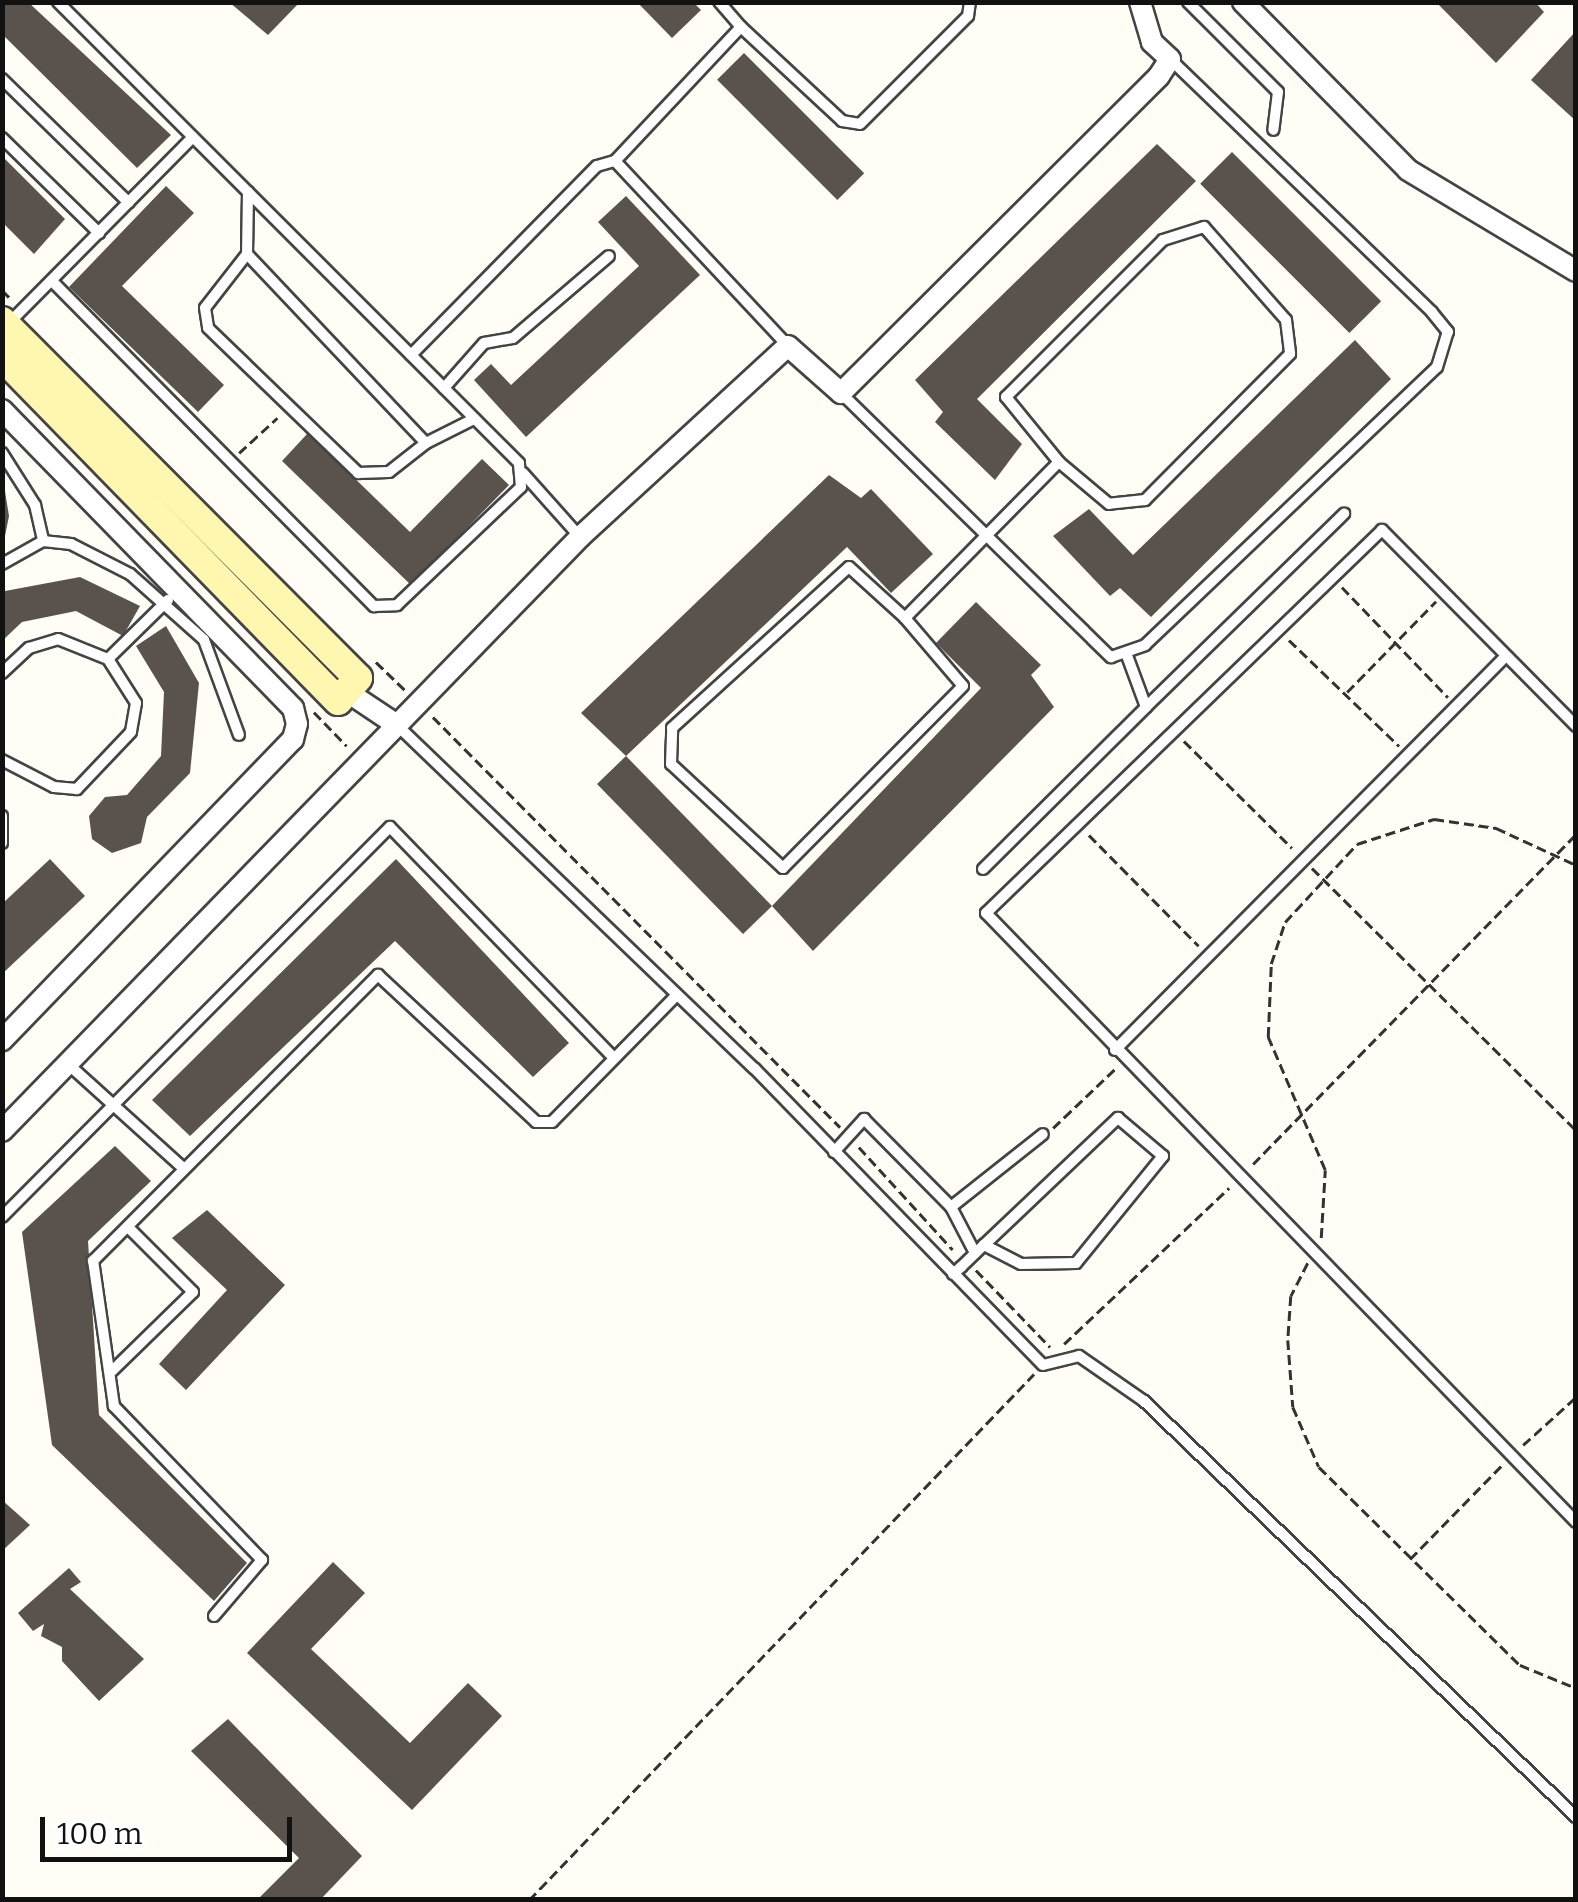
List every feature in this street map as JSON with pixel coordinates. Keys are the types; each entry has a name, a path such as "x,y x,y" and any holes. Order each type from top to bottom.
{"street":[{"path":"2,1130 580,538 788,346 841,393 1170,59 1152,42 1140,2"},
{"path":"1243,2 1408,170 1576,271"},
{"path":"8,321 241,581"},
{"path":"2,357 241,581 358,678 346,691 397,725"},
{"path":"2,410 171,596 205,617 293,708 293,739 2,1040"},
{"path":"205,617 241,581"}],"lane":[{"path":"58,2 474,418 580,538"},
{"path":"719,2 842,121 860,124 968,16 970,2"},
{"path":"1188,2 1278,92 1273,130"},
{"path":"411,355 598,166 614,161 741,27"},
{"path":"841,393 1111,658 1126,654 1448,351 1448,332 1432,312 1170,59"},
{"path":"2,79 129,203"},
{"path":"2,138 98,233"},
{"path":"8,321 193,138"},
{"path":"614,161 788,346"},
{"path":"248,192 247,254 205,308 208,328 358,473 389,472 426,442 474,418"},
{"path":"1204,227 1286,320 1290,354 1131,506 1109,504 1059,462 1006,397 1163,240 1204,227"},
{"path":"247,254 426,442"},
{"path":"444,388 484,343 513,338 609,256"},
{"path":"52,281 230,461 386,610 522,487 524,473"},
{"path":"2,453 35,505 44,541"},
{"path":"905,618 1059,462"},
{"path":"983,869 1344,514"},
{"path":"1576,726 1382,530 1178,735 1078,823 986,914 1312,1256 1576,1522"},
{"path":"2,564 44,541 70,544 171,596 218,666 239,735"},
{"path":"849,567 905,618 962,686 782,868 671,764 672,728 849,567"},
{"path":"108,659 171,596"},
{"path":"2,673 29,648 58,639 108,659 136,703 131,732 99,773 66,790 4,757"},
{"path":"1126,654 1146,707"},
{"path":"1115,1050 1301,857 1506,656"},
{"path":"397,725 957,1270 1043,1365 1079,1356 1144,1401 1576,1817"},
{"path":"2,816 2,843"},
{"path":"2,1216 390,827 614,1058"},
{"path":"214,1616 262,1560 114,1406 112,1371 93,1261 182,1167 378,975 536,1122 552,1122 677,995"},
{"path":"68,1064 182,1167"},
{"path":"834,1152 864,1119 951,1207 979,1249 1021,1264 1076,1264 1163,1156 1118,1118 979,1249 957,1270"},
{"path":"951,1207 1043,1134"},
{"path":"112,1371 192,1292 128,1227"}],"path":[{"path":"2,290 8,321"},
{"path":"230,461 289,406"},
{"path":"1334,578 1456,705"},
{"path":"1345,694 1444,592"},
{"path":"1280,632 1407,754"},
{"path":"374,660 954,1244 957,1270 975,1268 1056,1352"},
{"path":"1178,735 1576,1130"},
{"path":"1576,865 1496,828 1434,819 1357,844 1320,876 1276,950 1268,1037 1325,1170 1323,1235 1291,1296 1293,1407 1319,1468 1408,1560 1520,1665 1576,1688"},
{"path":"1078,823 1208,954"},
{"path":"1043,1134 1124,1060"},
{"path":"1408,1560 1576,1396"}],"building":[{"path":"2,2 28,2 171,135 137,168 2,34"},
{"path":"229,2 300,2 268,35"},
{"path":"637,2 693,2 701,10 672,38"},
{"path":"1436,2 1535,2 1544,12 1496,63"},
{"path":"1576,31 1576,121 1531,80"},
{"path":"744,53 864,173 837,200 717,80"},
{"path":"1157,144 1196,181 977,399 1022,444 995,480 935,422 943,412 915,380"},
{"path":"1232,152 1381,301 1349,333 1200,184"},
{"path":"2,156 65,219 34,254 2,222"},
{"path":"166,186 194,213 122,286 224,385 198,412 69,287"},
{"path":"626,196 700,275 526,437 474,380 491,364 511,385 639,266 598,222"},
{"path":"1355,340 1391,379 1151,617 1120,588 1110,596 1053,536 1089,509 1133,555"},
{"path":"308,433 410,532 482,459 509,485 411,585 282,461"},
{"path":"829,475 861,498 871,489 933,554 891,593 847,547 626,756 581,713"},
{"path":"3,479 9,516 2,541"},
{"path":"80,577 140,606 123,636 76,611 22,622 2,641 5,591"},
{"path":"976,602 1041,665 1031,675 1054,707 813,951 772,906 981,688 936,643"},
{"path":"166,626 199,683 190,773 147,817 141,843 112,853 92,839 89,816 105,797 127,795 161,756 164,692 136,646"},
{"path":"626,756 772,906 743,934 597,784"},
{"path":"50,859 85,896 2,974 2,904"},
{"path":"396,859 569,1043 533,1077 395,941 190,1136 152,1100"},
{"path":"115,1146 151,1181 88,1241 99,1415 247,1563 214,1601 52,1445 22,1232"},
{"path":"207,1210 285,1285 186,1390 159,1364 227,1290 172,1238"},
{"path":"2,1500 30,1525 2,1551"},
{"path":"333,1562 365,1593 311,1649 410,1743 468,1683 502,1716 412,1810 247,1653"},
{"path":"69,1568 81,1582 70,1589 144,1659 99,1701 62,1661 62,1647 41,1636 44,1624 33,1631 18,1613"},
{"path":"228,1719 362,1856 320,1900 257,1900 299,1858 191,1751"}]}
